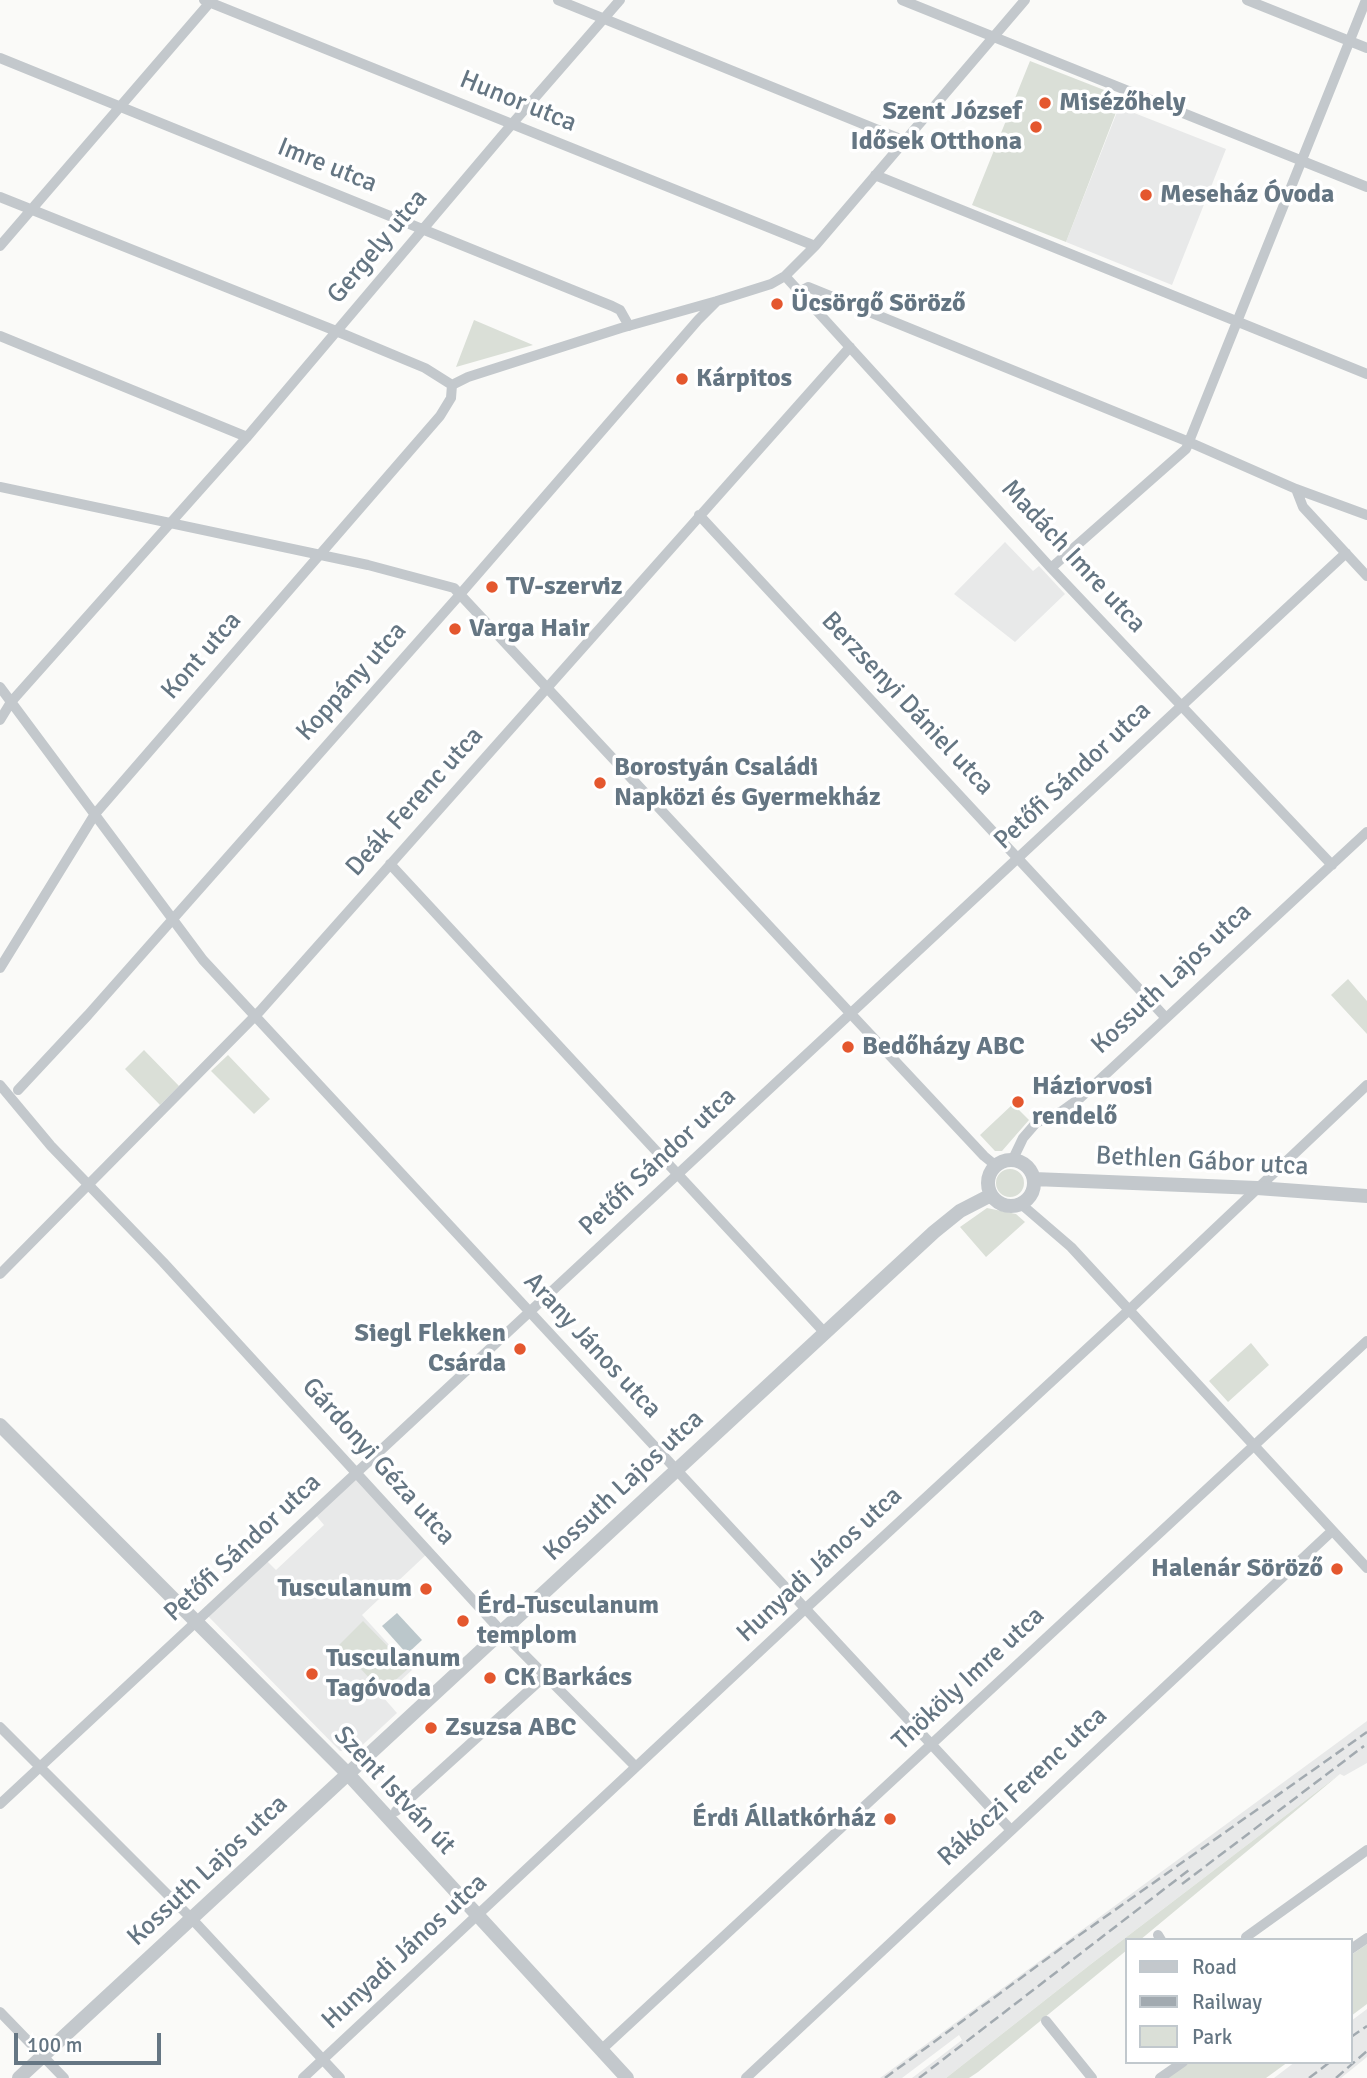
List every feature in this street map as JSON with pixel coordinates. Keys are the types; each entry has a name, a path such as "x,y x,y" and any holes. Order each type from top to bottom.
{"street":[{"path":"558,0 905,141"},
{"name":"Gergely utca","path":"0,719 11,702 247,437 620,0"},
{"path":"902,0 1367,187"},
{"path":"0,197 425,368 452,385 468,377 629,326 771,284 785,276 815,246 1025,0"},
{"path":"1247,0 1367,48"},
{"path":"1051,568 1183,454 1366,0"},
{"path":"0,246 208,1"},
{"name":"Hunor utca","path":"208,1 815,246"},
{"name":"Imre utca","path":"0,58 612,306 620,310 629,326"},
{"path":"875,175 1367,374"},
{"name":"Madách Imre utca","path":"785,276 1051,568 1332,865"},
{"path":"799,292 808,287 1189,442 1296,489 1367,515"},
{"name":"Koppány utca","path":"18,1090 461,593 698,320 718,301"},
{"path":"0,336 247,437"},
{"name":"Deák Ferenc utca","path":"0,1274 255,1017 850,347"},
{"name":"Kont utca","path":"0,968 95,814 440,416 450,398 452,385"},
{"path":"0,487 450,585 461,593 851,1014 995,1165"},
{"path":"1296,489 1303,507 1367,576"},
{"name":"Berzsenyi Dániel utca","path":"699,515 1166,1018"},
{"name":"Petőfi Sándor utca","path":"0,1804 1346,554"},
{"name":"Arany János utca","path":"0,687 203,960 1010,1829"},
{"name":"Kossuth Lajos utca","path":"1013,1159 1023,1138 1036,1124 1080,1098 1367,832"},
{"path":"390,864 825,1333"},
{"path":"0,1079 18,1090 21,1109"},
{"name":"Gárdonyi Géza utca","path":"0,1085 51,1146 358,1473 502,1632 636,1767"},
{"name":"Hunyadi János utca","path":"303,2078 1129,1310 1367,1085"},
{"path":"1013,1159 1027,1165 1034,1179 1032,1194 1021,1204 1007,1206 991,1195 988,1179 995,1165 1013,1159"},
{"name":"Bethlen Gábor utca","path":"1034,1179 1256,1188 1367,1196"},
{"name":"Kossuth Lajos utca","path":"19,2078 934,1231 960,1211 991,1195"},
{"path":"1021,1204 1071,1247 1367,1568"},
{"name":"Thököly Imre utca","path":"601,2050 1367,1342"},
{"name":"Szent István út","path":"0,1425 348,1774 627,2078"},
{"name":"Rákóczi Ferenc utca","path":"746,2078 1332,1531"},
{"path":"396,1811 545,1675"},
{"path":"0,1727 192,1919 340,2078"},
{"path":"1247,1937 1367,1850"},
{"path":"0,2012 64,2078"},
{"path":"1046,2021 1092,2078"},
{"path":"1160,2078 1180,2064"}],"shaded area":[{"name":"Meseház Óvoda","path":"1119,107 1226,149 1172,285 1066,242"},
{"path":"1005,542 1033,571 1039,566 1065,594 1015,642 954,594"},
{"path":"358,1473 429,1552 362,1615 412,1670 383,1697 397,1713 356,1751 340,1751 205,1613 265,1559 276,1570 324,1525 314,1513"},
{"path":"397,1613 422,1640 407,1654 382,1626"},
{"path":"1367,1721 1367,1763 1344,1776 1340,1774 946,2078 912,2078 962,2040 959,2035 902,2078 880,2078"},
{"path":"1367,2009 1367,2057 1341,2078 1274,2078 1292,2064 1353,2064 1353,2020"}],"green space":[{"path":"1030,61 1122,97 1066,242 972,205"},
{"path":"474,320 533,345 456,367"},
{"path":"1348,979 1367,1001 1367,1034 1331,995"},
{"path":"144,1050 179,1086 160,1105 125,1069"},
{"path":"228,1055 270,1099 254,1114 211,1071"},
{"path":"1013,1104 1029,1120 1002,1151 995,1151 980,1135"},
{"path":"1010,1169 1020,1173 1024,1183 1020,1193 1010,1197 1000,1193 996,1183 1000,1173"},
{"path":"987,1208 1016,1214 1025,1222 986,1257 960,1227"},
{"path":"1251,1343 1269,1365 1228,1402 1209,1381"},
{"path":"363,1621 409,1668 382,1692 339,1645"},
{"path":"1340,1774 1142,1938 1126,1938 1126,1951 978,2072 969,2078 946,2078 1091,1964"},
{"path":"1367,1944 1367,2004 1353,2014 1353,1954"},
{"path":"1187,2064 1285,2064 1266,2078 1166,2078"}],"railway":[{"path":"885,2078 1071,1941 1367,1732"},
{"path":"1182,1884 1364,1746"},
{"path":"919,2078 1189,1870"},
{"path":"1353,2036 1367,2026"},
{"path":"1353,2063 1367,2051"},
{"path":"1309,2078 1327,2064"},
{"path":"1336,2078 1352,2064"}],"place":[{"name":"Misézőhely","path":"1045,103"},
{"name":"Szent József Idősek Otthona","path":"1036,127"},
{"name":"Meseház Óvoda","path":"1146,195"},
{"name":"Ücsörgő Söröző","path":"777,304"},
{"name":"Kárpitos","path":"682,379"},
{"name":"TV-szerviz","path":"492,587"},
{"name":"Varga Hair","path":"455,629"},
{"name":"Borostyán Családi Napközi és Gyermekház","path":"600,783"},
{"name":"Bedőházy ABC","path":"848,1047"},
{"name":"Háziorvosi rendelő","path":"1018,1102"},
{"name":"Siegl Flekken Csárda","path":"520,1349"},
{"name":"Halenár Söröző","path":"1337,1569"},
{"name":"Tusculanum","path":"426,1589"},
{"name":"Érd-Tusculanum templom","path":"463,1621"},
{"name":"Tusculanum Tagóvoda","path":"312,1674"},
{"name":"CK Barkács","path":"490,1678"},
{"name":"Zsuzsa ABC","path":"431,1728"},
{"name":"Érdi Állatkórház","path":"890,1819"}]}
